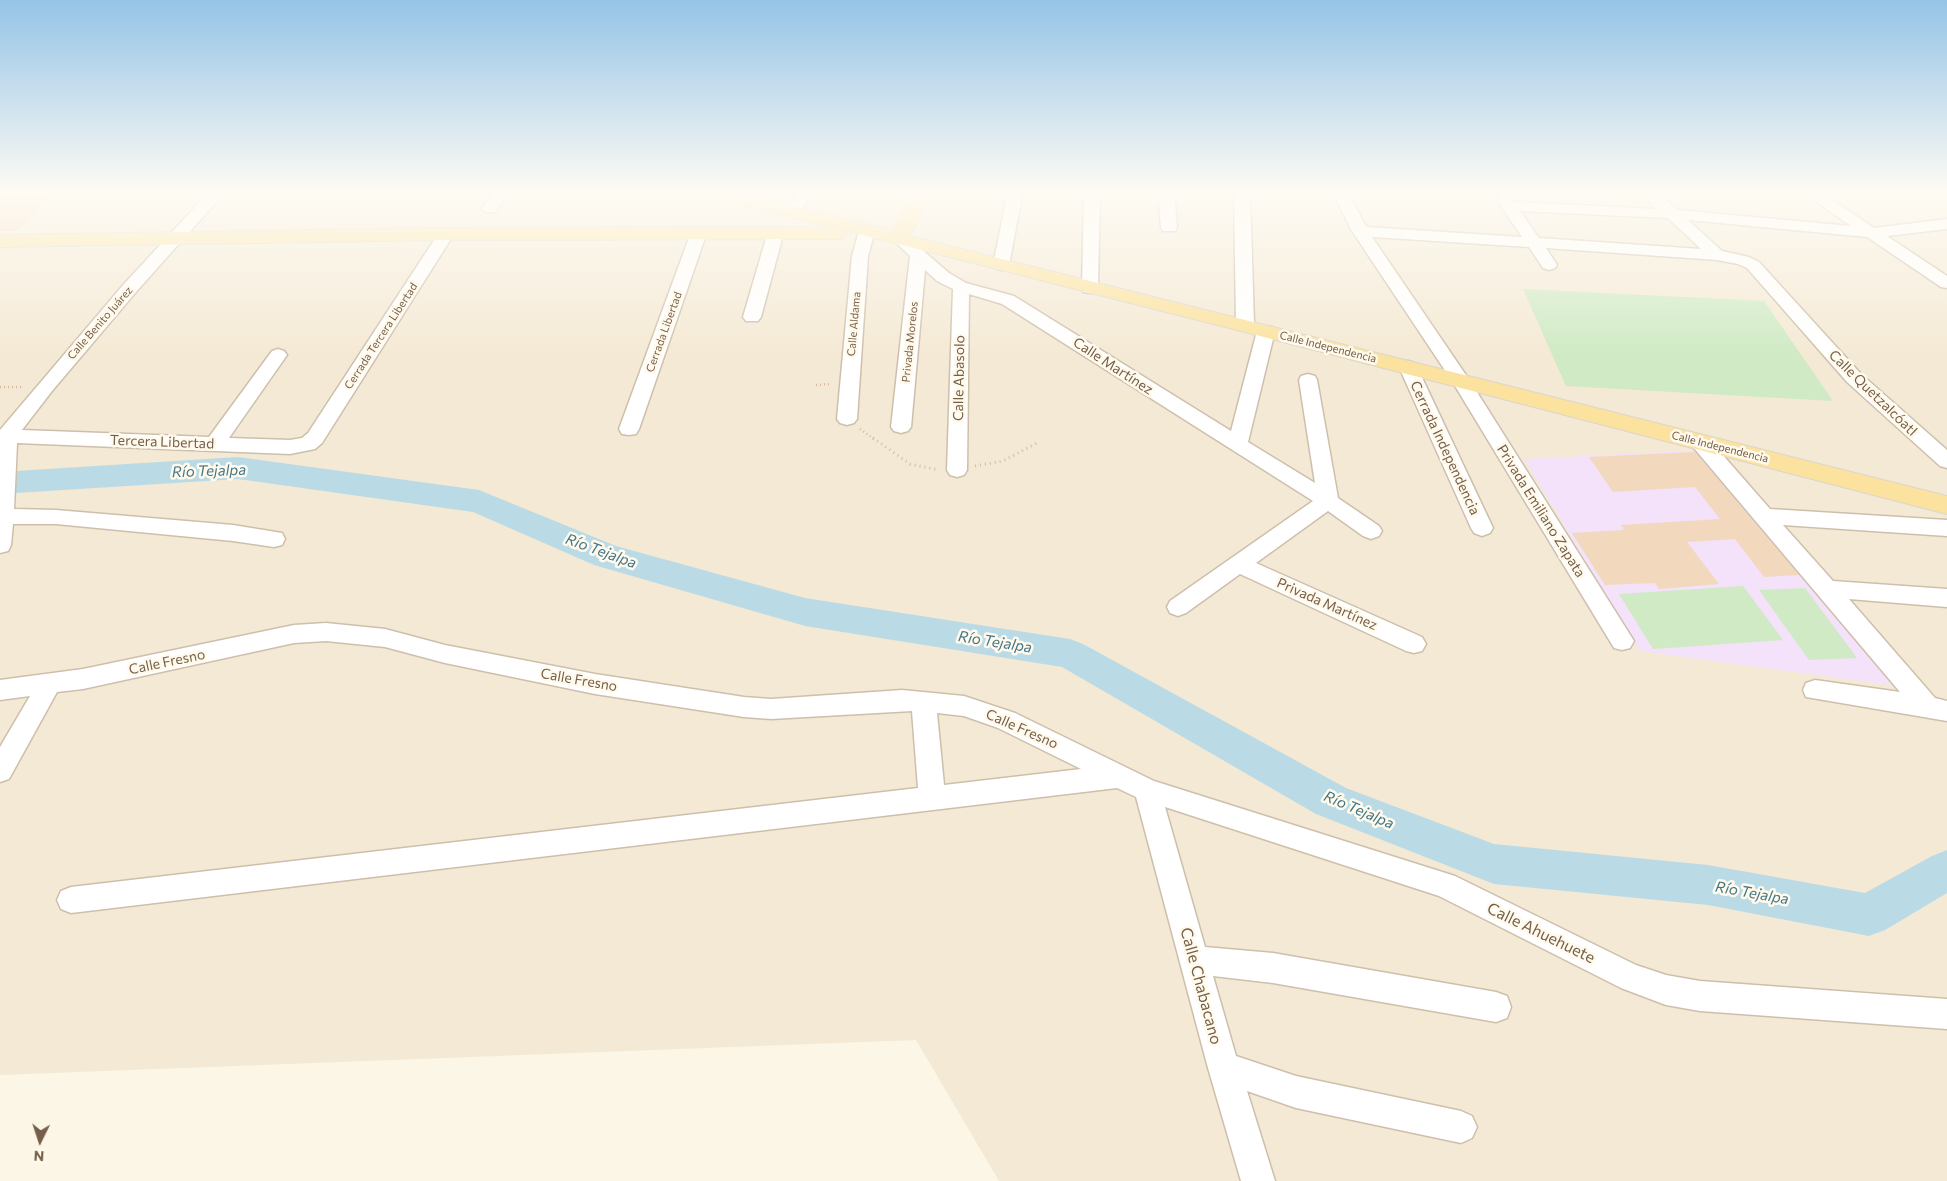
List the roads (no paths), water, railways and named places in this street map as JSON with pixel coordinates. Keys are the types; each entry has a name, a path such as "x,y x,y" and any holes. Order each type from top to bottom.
{"main road":[{"name":"Calle Independencia","path":"930,246 1947,505"}],"street":[{"name":"Calle Benito Juárez","path":"4,436 169,246"},
{"name":"Cerrada Tercera Libertad","path":"315,438 439,246"},
{"name":"Cerrada Libertad","path":"629,429 694,246"},
{"path":"752,317 772,246"},
{"name":"Calle Aldama","path":"846,419 862,246"},
{"name":"Calle Martínez","path":"908,246 943,277 961,287 989,293 1008,300 1328,501"},
{"path":"1001,265 1005,246"},
{"path":"1090,288 1091,246"},
{"path":"1238,444 1256,328 1248,246"},
{"name":"Privada Emiliano Zapata","path":"1370,246 1461,381 1622,641"},
{"path":"1536,246 1549,265"},
{"name":"Calle Quetzalcóatl","path":"1569,246 1717,255 1744,260 1753,265 1854,378 1947,461"},
{"path":"1707,246 1717,255"},
{"path":"1892,246 1944,279"},
{"name":"Privada Morelos","path":"901,427 918,256"},
{"name":"Calle Abasolo","path":"957,470 961,287"},
{"path":"215,444 278,355"},
{"name":"Cerrada Independencia","path":"1408,368 1482,528"},
{"path":"1308,380 1328,501 1371,531"},
{"path":"0,545 6,462 4,436"},
{"name":"Tercera Libertad","path":"4,436 290,447 308,444 315,438"},
{"path":"1700,442 1826,589 1937,709"},
{"path":"1178,607 1328,501"},
{"path":"2,512 233,533 274,539"},
{"path":"1764,516 1947,528"},
{"name":"Privada Martínez","path":"1240,565 1414,644"},
{"path":"1826,589 1947,598"},
{"name":"Calle Fresno","path":"0,690 49,684 158,665 294,634 326,632 385,638 445,654 595,684 744,706 771,709 862,701 923,701 964,706 1006,720 1147,790"},
{"path":"0,771 49,684"},
{"path":"1815,690 1937,709"},
{"path":"923,701 932,798"},
{"path":"71,900 1121,776"},
{"name":"Calle Chabacano","path":"1147,790 1224,1068 1258,1181"},
{"name":"Calle Ahuehuete","path":"1147,790 1422,876 1445,885 1631,978 1666,990 1700,996 1947,1014"},
{"path":"1194,960 1273,968 1496,1006"},
{"path":"1224,1068 1296,1092 1461,1127"}],"waterway":[{"name":"Río Tejalpa","path":"0,483 238,468 479,501 606,556 805,612 1070,654 1331,801 1494,864 1708,885 1869,915 1947,870"}]}
